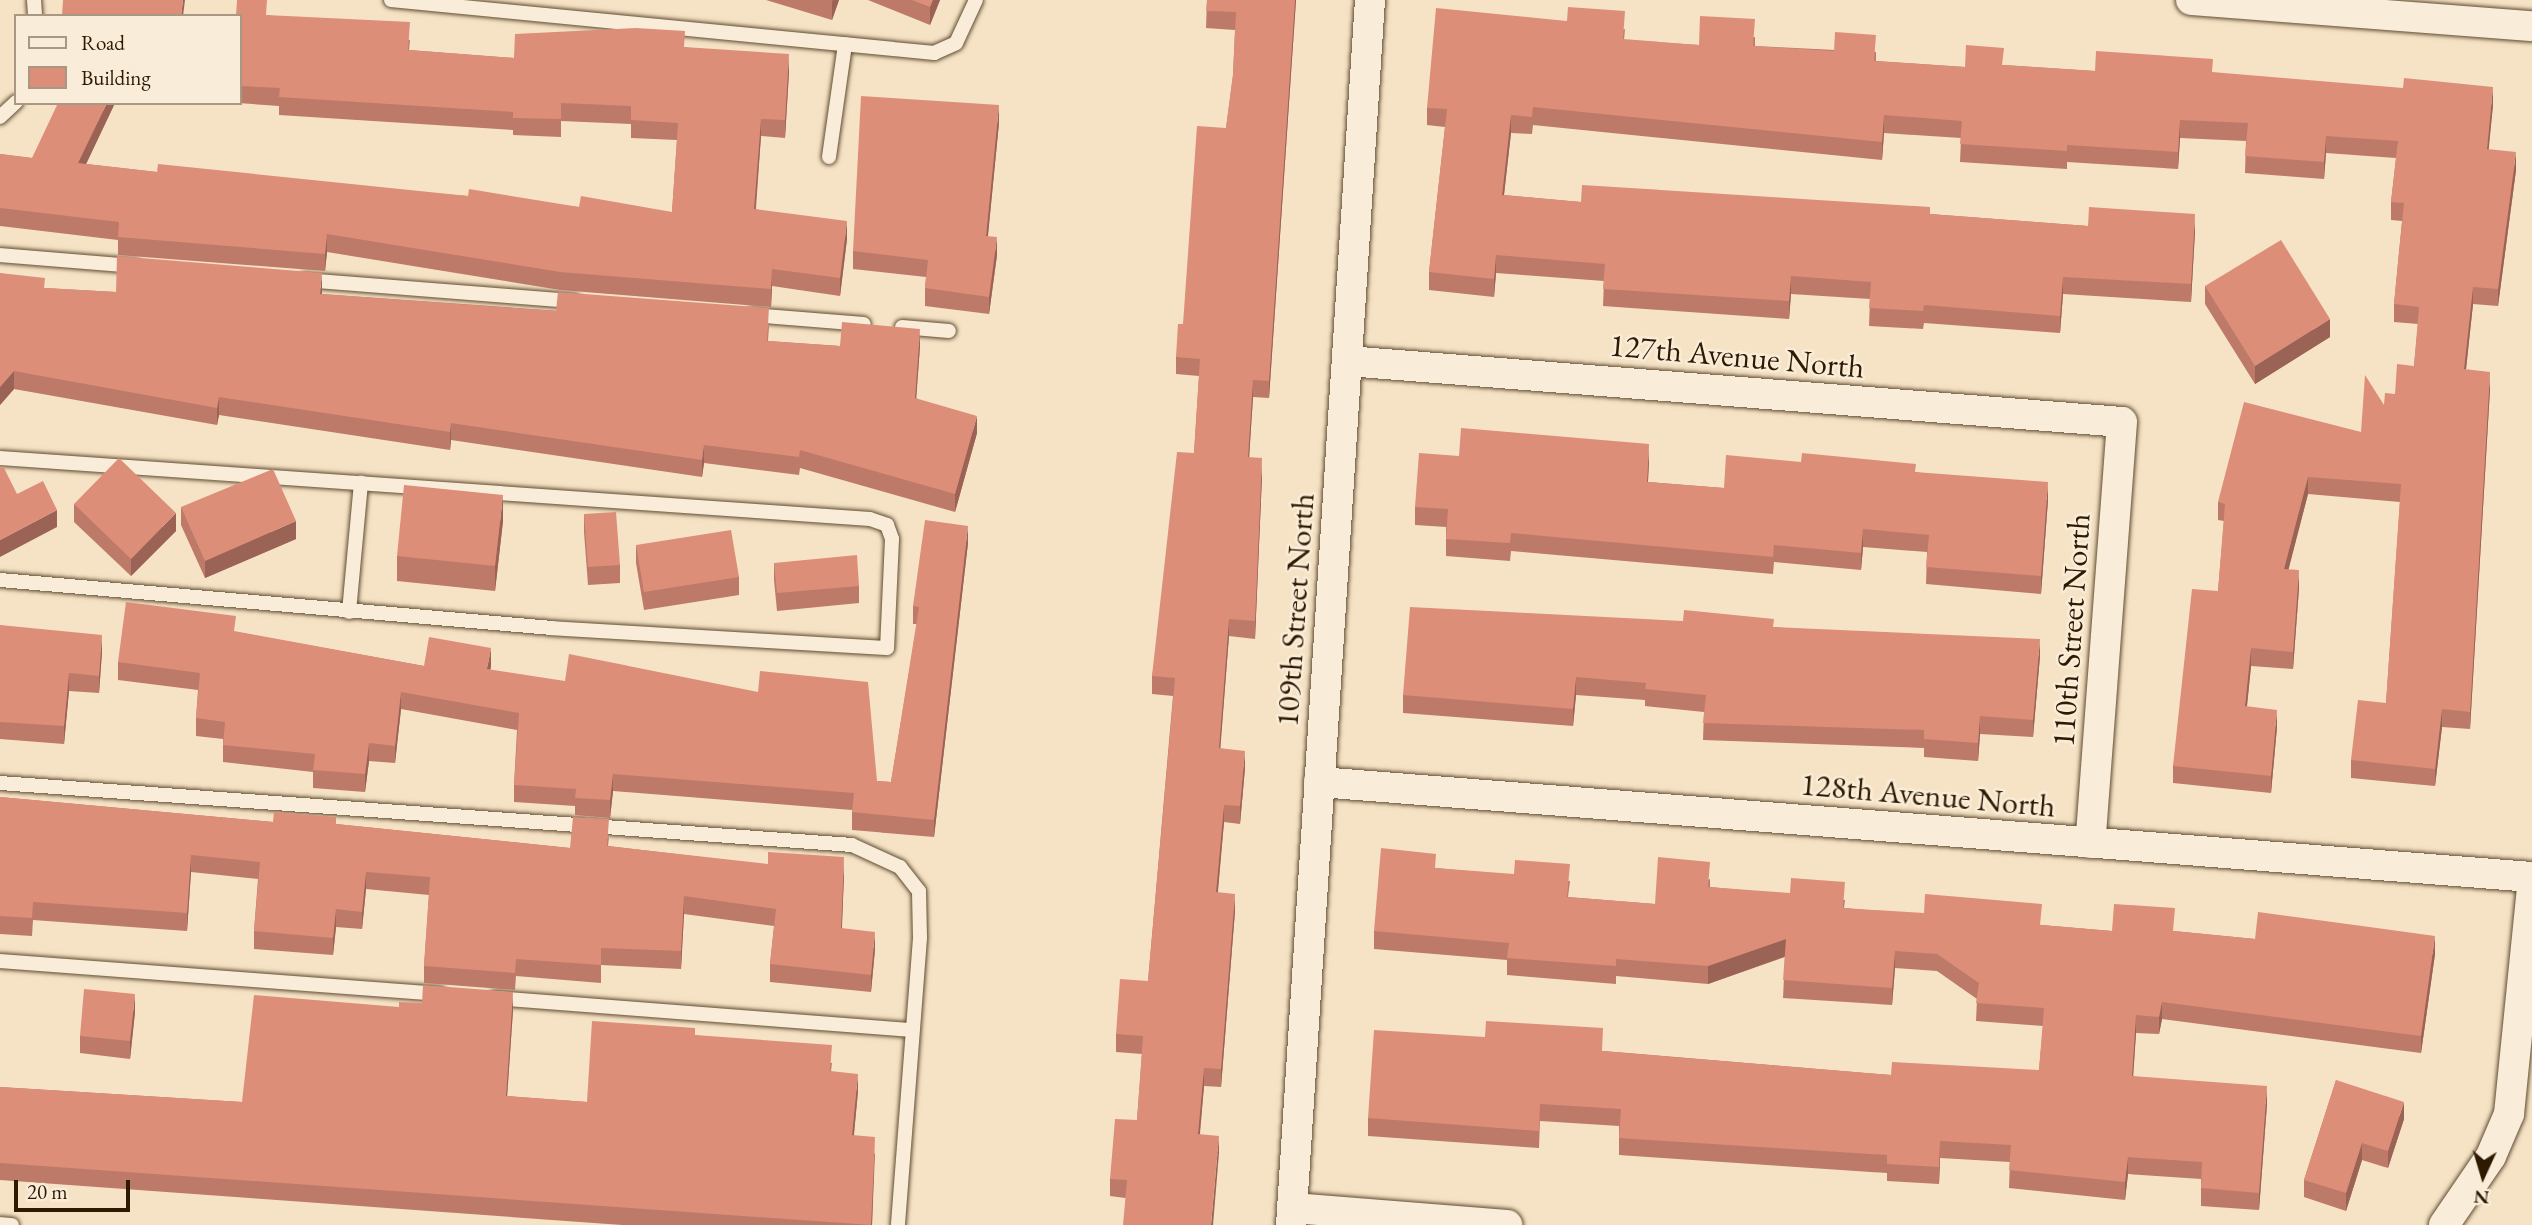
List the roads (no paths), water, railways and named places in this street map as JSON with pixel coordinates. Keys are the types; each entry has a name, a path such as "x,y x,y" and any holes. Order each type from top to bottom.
{"street":[{"name":"109th Street North","path":"1291,1217 1370,0"},
{"path":"2191,0 2532,26"},
{"name":"127th Avenue North","path":"1346,361 2122,422"},
{"name":"110th Street North","path":"2090,843 2122,422"},
{"name":"128th Avenue North","path":"1319,782 2532,877"},
{"path":"2444,1225 2491,1156 2509,1114 2532,887"},
{"path":"1291,1217 1507,1225"}],"lane":[{"path":"391,0 934,53 956,43 976,0"},
{"path":"829,158 845,44"},
{"path":"0,117 14,104"},
{"path":"0,255 151,267"},
{"path":"289,278 592,302"},
{"path":"729,313 949,331"},
{"path":"0,458 870,519 887,525 892,539 887,648 349,612 0,580"},
{"path":"349,612 361,483"},
{"path":"0,783 852,845 900,867 919,891 898,1225"},
{"path":"0,961 456,995"},
{"path":"484,998 912,1030"},
{"path":"0,1224 12,1225"}]}
